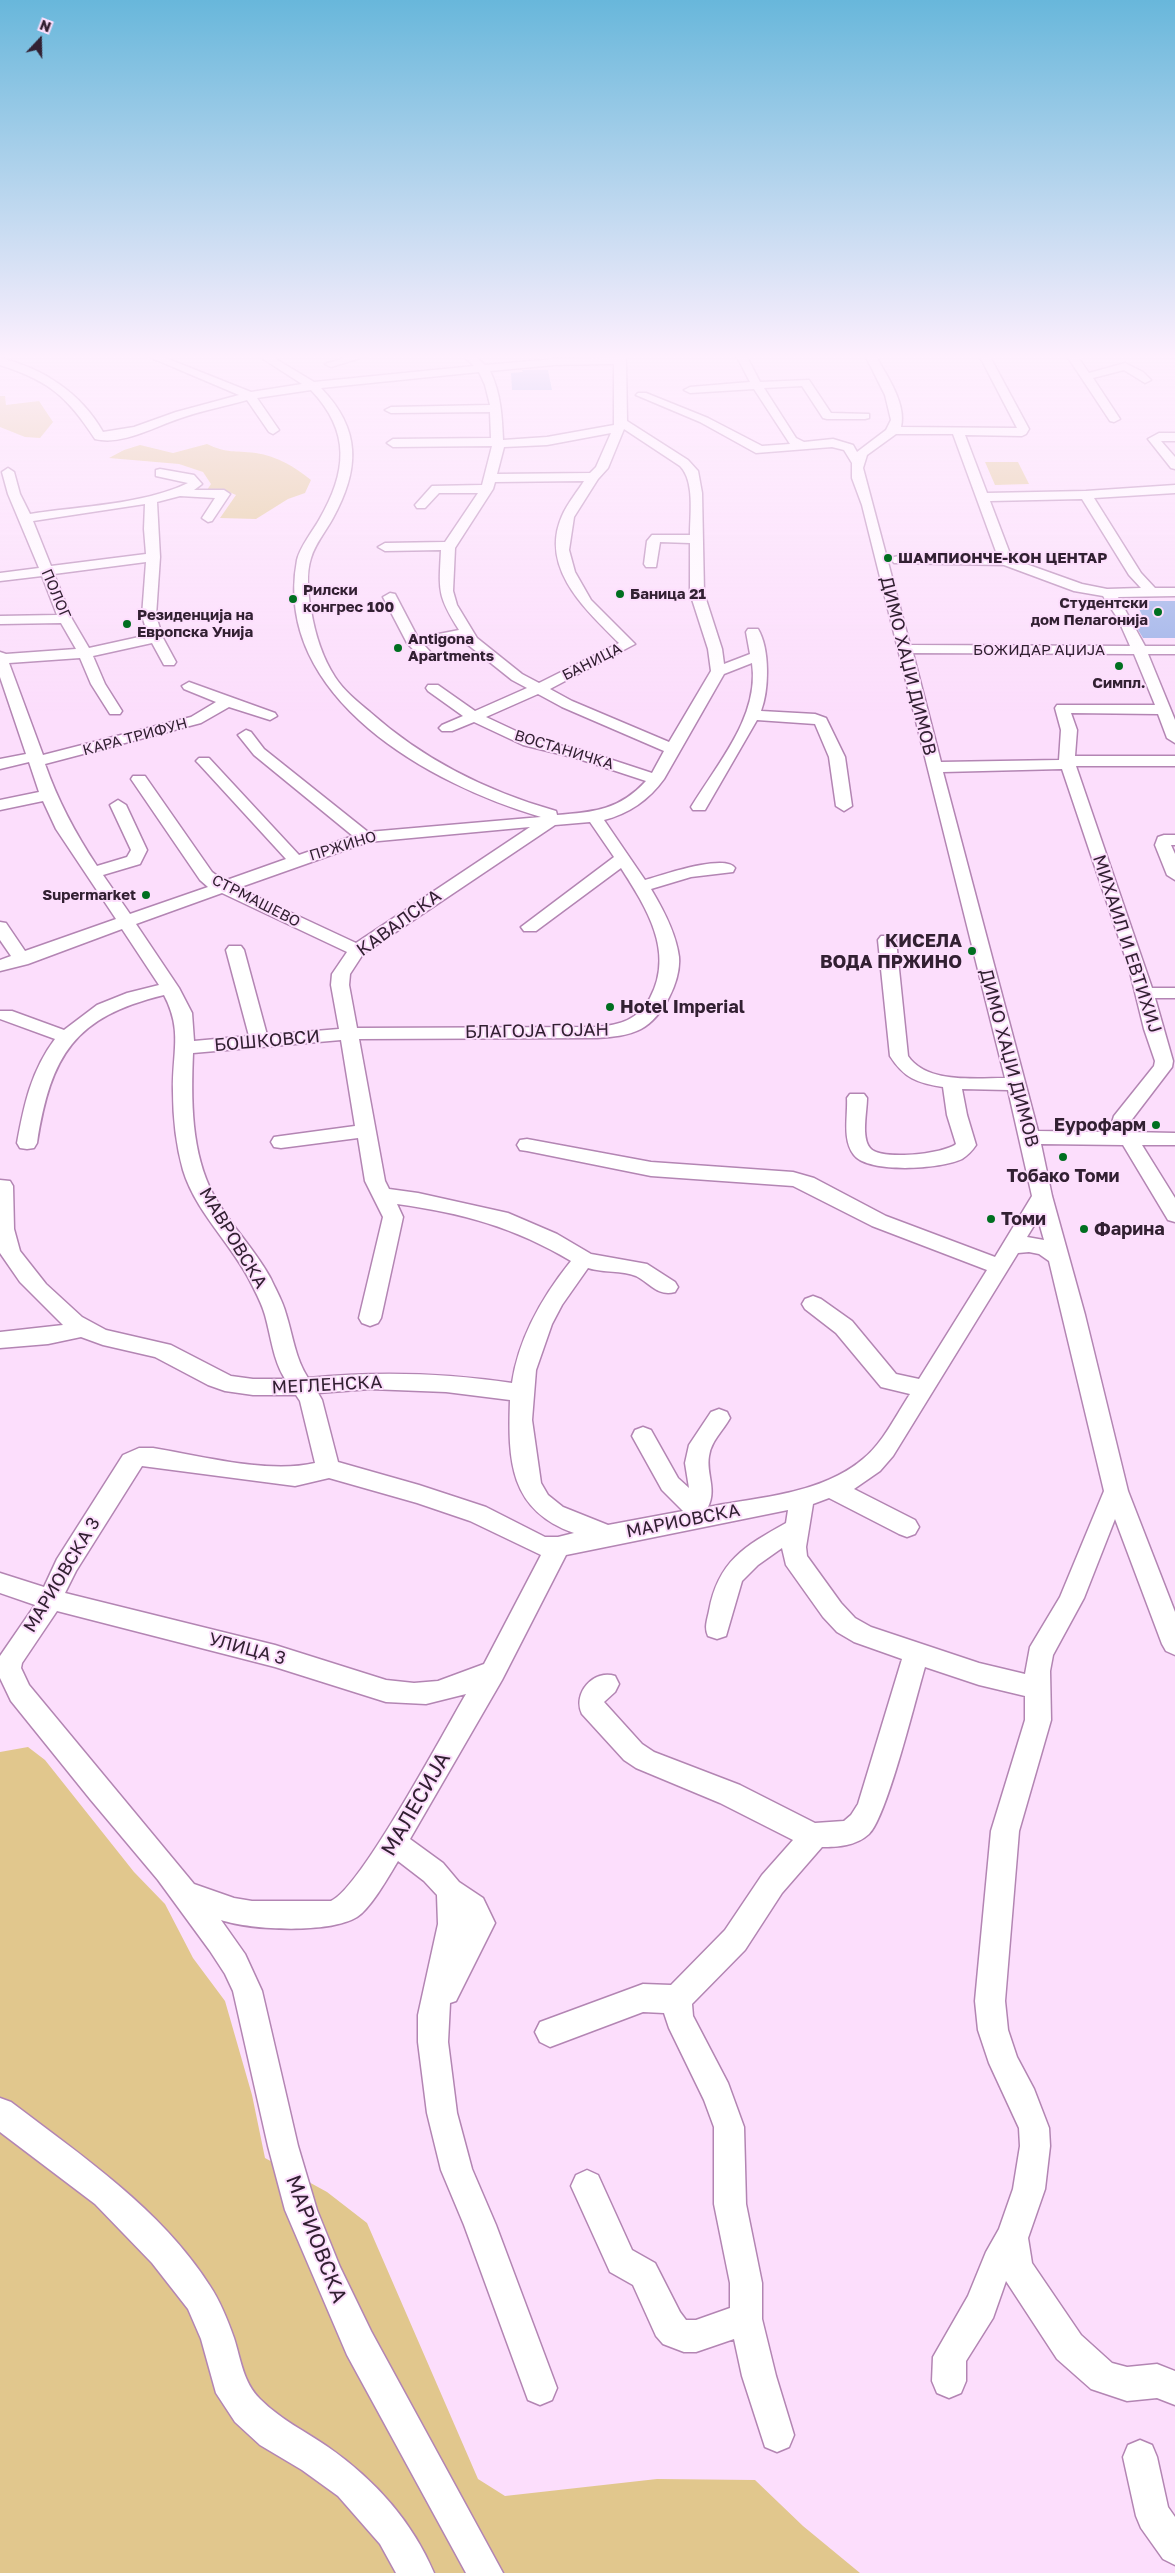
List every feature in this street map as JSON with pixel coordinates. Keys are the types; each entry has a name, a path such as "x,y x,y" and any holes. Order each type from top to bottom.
{"street":[{"name":"ПОЛОГ","path":"8,473 14,494 26,518 65,619 85,653 98,684 115,711"},
{"path":"160,473 190,478 196,482 194,486 176,494"},
{"path":"344,473 343,483 310,546 303,569 304,598 309,635 322,668 341,693 399,746 424,762 521,807 571,820"},
{"path":"492,473 490,484 448,546 446,595 466,633 498,664 538,689 672,749"},
{"name":"БАНИЦА","path":"538,689 628,644 586,602 568,572 562,550 568,516 597,473"},
{"path":"692,473 698,509 697,593 715,649 718,671 757,656"},
{"name":"ДИМО ХАЏИ ДИМОВ","path":"859,473 1030,1137 1042,1196 1116,1491 1175,1644"},
{"path":"974,473 1006,561"},
{"path":"421,505 436,489 593,477"},
{"path":"983,497 1086,495 1175,489"},
{"path":"26,518 150,500 176,494 202,492 224,494 208,518"},
{"path":"1086,495 1136,575 1151,592"},
{"path":"150,500 152,507 150,529 153,557 149,616 156,638 169,662"},
{"path":"651,564 653,541 657,538 697,539"},
{"path":"385,547 448,546"},
{"path":"0,577 153,557"},
{"path":"899,560 1006,561 1079,588 1107,593 1175,592"},
{"path":"1107,593 1115,603 1138,650 1175,738"},
{"path":"390,597 414,643 427,656"},
{"path":"0,620 65,619"},
{"path":"699,807 752,715 761,686 753,632"},
{"path":"414,643 466,633"},
{"path":"0,658 85,653 156,638"},
{"name":"БОЖИДАР АЏИЈА","path":"904,649 1175,650"},
{"name":"МАВРОВСКА","path":"0,658 37,759 48,795 64,829 170,988 183,1013 186,1048 182,1090 184,1123 193,1170 204,1196 260,1279 275,1312 289,1367 302,1388"},
{"name":"ПРЖИНО","path":"0,966 22,960 125,920 365,837 571,820 612,814 628,806 656,779 718,671"},
{"path":"189,686 270,716"},
{"name":"ВОСТАНИЧКА","path":"433,688 473,716 528,742 580,754 656,779"},
{"path":"447,728 538,689"},
{"name":"КАРА ТРИФУН","path":"0,764 37,759 196,720 228,702"},
{"name":"МИХАИЛ И ЕВТИХИЈ","path":"1124,1139 1118,1128 1121,1120 1163,1066 1164,1061 1153,1029 1138,968 1068,762 1069,730 1062,708 1163,710"},
{"path":"752,715 816,718 821,721 837,757 844,806"},
{"path":"246,736 259,752 365,837"},
{"path":"204,761 296,861"},
{"path":"939,767 1068,762 1175,761"},
{"name":"СТРМАШЕВО","path":"139,779 206,876 222,886 357,950"},
{"path":"0,805 48,795"},
{"path":"92,873 134,860 140,850 118,805"},
{"path":"521,807 531,822"},
{"name":"БЛАГОЈА ГОЈАН","path":"348,1033 589,1032 634,1025 644,1019 656,1003 669,973 670,964 660,921 642,887 594,817"},
{"name":"КАВАЛСКА","path":"370,1318 393,1223 391,1212 380,1195 375,1181 340,985 341,974 357,950 414,910 550,821"},
{"path":"1175,840 1164,840 1163,845 1175,875"},
{"path":"530,926 622,859"},
{"path":"642,887 689,872 727,868"},
{"path":"0,927 22,960"},
{"path":"888,940 899,1059 912,1070 930,1079 952,1083 1016,1084"},
{"path":"236,950 238,971 260,1042"},
{"path":"27,1143 35,1094 43,1072 51,1056 66,1038 103,1009 133,997 170,988"},
{"path":"1144,993 1175,993"},
{"path":"6,1015 66,1038"},
{"name":"БОШКОВСИ","path":"186,1048 348,1033"},
{"path":"857,1098 858,1135 861,1151 865,1156 878,1160 932,1159 952,1155 966,1145 957,1115 952,1083"},
{"path":"281,1142 366,1131"},
{"path":"1030,1137 1175,1139"},
{"path":"1124,1139 1175,1215"},
{"path":"526,1145 634,1166 692,1173 776,1178 807,1183 879,1221 1004,1257 1024,1243 1036,1244 1047,1248 1058,1258"},
{"name":"МЕГЛЕНСКА","path":"4,1186 6,1243 14,1258 38,1288 83,1329 124,1343 160,1350 183,1359 208,1375 233,1384 267,1388 302,1388 370,1381 443,1384 521,1393"},
{"path":"380,1195 418,1200 501,1218 550,1238 584,1259 600,1264 640,1270 667,1288"},
{"name":"МАРИОВСКА","path":"329,1469 419,1494 478,1514 542,1546 558,1548 698,1513 802,1498 833,1488 872,1465 885,1450 925,1389 1042,1196"},
{"path":"584,1259 561,1287 535,1334 527,1359 521,1393 522,1438 528,1480 533,1493 556,1515 608,1535"},
{"path":"814,1304 844,1327 889,1381 925,1389"},
{"path":"0,1340 48,1336 83,1329"},
{"path":"302,1388 311,1400 322,1455 329,1469"},
{"path":"698,1513 702,1498 696,1462 704,1438 719,1418"},
{"path":"643,1436 670,1484 698,1513"},
{"name":"МАРИОВСКА 3","path":"184,1893 162,1864 99,1792 12,1680 8,1668 11,1659 42,1616 87,1532 131,1461 139,1457 153,1457 266,1475 295,1477 329,1469"},
{"path":"833,1488 907,1527"},
{"path":"949,2381 950,2357 981,2306 997,2263 1012,2238 1028,2189 1034,2146 1034,2128 993,2030 990,2001 1005,1831 1038,1720 1040,1654 1071,1600 1103,1516 1116,1491"},
{"path":"802,1498 797,1528 796,1558 832,1610 846,1625 863,1635 979,1674 1038,1688"},
{"path":"717,1629 728,1585 740,1564 759,1550 797,1528"},
{"name":"МАЛЕСИЈА","path":"184,1893 234,1911 252,1914 331,1914 348,1907 374,1876 394,1843 493,1672 558,1548"},
{"name":"УЛИЦА 3","path":"0,1583 50,1601 276,1656 372,1687 402,1694 436,1692 466,1684 493,1672"},
{"path":"606,1684 591,1698 592,1706 633,1752 645,1760 730,1794 795,1828 815,1835 842,1834 862,1824 870,1808 917,1652"},
{"path":"550,2032 643,1998 677,1999 735,1940 772,1884 815,1835"},
{"path":"394,1843 420,1860 450,1891 453,1909 452,1924 433,2015 433,2042 442,2114 457,2170 480,2226 540,2388"},
{"name":"МАРИОВСКА","path":"184,1893 220,1941 247,1991 283,2146 301,2210 329,2278 359,2343 485,2573"},
{"path":"677,1999 680,2018 717,2094 729,2126 730,2204 746,2283 746,2319 759,2376 777,2435"},
{"path":"0,2113 106,2193 163,2252 199,2298 217,2336 228,2381 246,2410 272,2433 314,2458 350,2484 392,2532 416,2573"},
{"path":"587,2186 621,2261 644,2274 668,2324 675,2332 684,2336 696,2336 746,2319"},
{"path":"1012,2238 1018,2269 1069,2347 1103,2377 1127,2384 1157,2382 1175,2388"},
{"path":"1140,2457 1146,2494 1153,2516 1175,2547"}],"shaded area":[{"path":"204,473 301,473 311,480 305,493 288,499 256,519 220,518 236,495 227,491 207,490 211,484"},
{"path":"990,473 1024,473 1029,484 995,485"},
{"path":"28,1747 45,1760 134,1872 165,1904 193,1958 225,2001 252,2095 265,2158 327,2192 367,2223 478,2479 505,2496 657,2479 755,2480 803,2526 860,2573 0,2573 0,1752"}],"building":[{"name":"Студентски дом Пелагонија","path":"1135,601 1175,601 1175,638 1143,638 1134,623 1146,623"}],"place":[{"name":"ШАМПИОНЧЕ-КОН ЦЕНТАР","path":"888,558"},
{"name":"Баница 21","path":"620,594"},
{"name":"Рилски конгрес 100","path":"293,599"},
{"name":"Студентски дом Пелагонија","path":"1158,612"},
{"name":"Резиденција на Европска Унија","path":"127,624"},
{"name":"Antigona Apartments","path":"398,648"},
{"name":"Симпл.","path":"1119,666"},
{"name":"Supermarket","path":"146,895"},
{"name":"КИСЕЛА ВОДА ПРЖИНО","path":"972,951"},
{"name":"Hotel Imperial","path":"610,1007"},
{"name":"Еурофарм","path":"1156,1125"},
{"name":"Тобако Томи","path":"1063,1157"},
{"name":"Томи","path":"991,1219"},
{"name":"Фарина","path":"1084,1229"}]}
